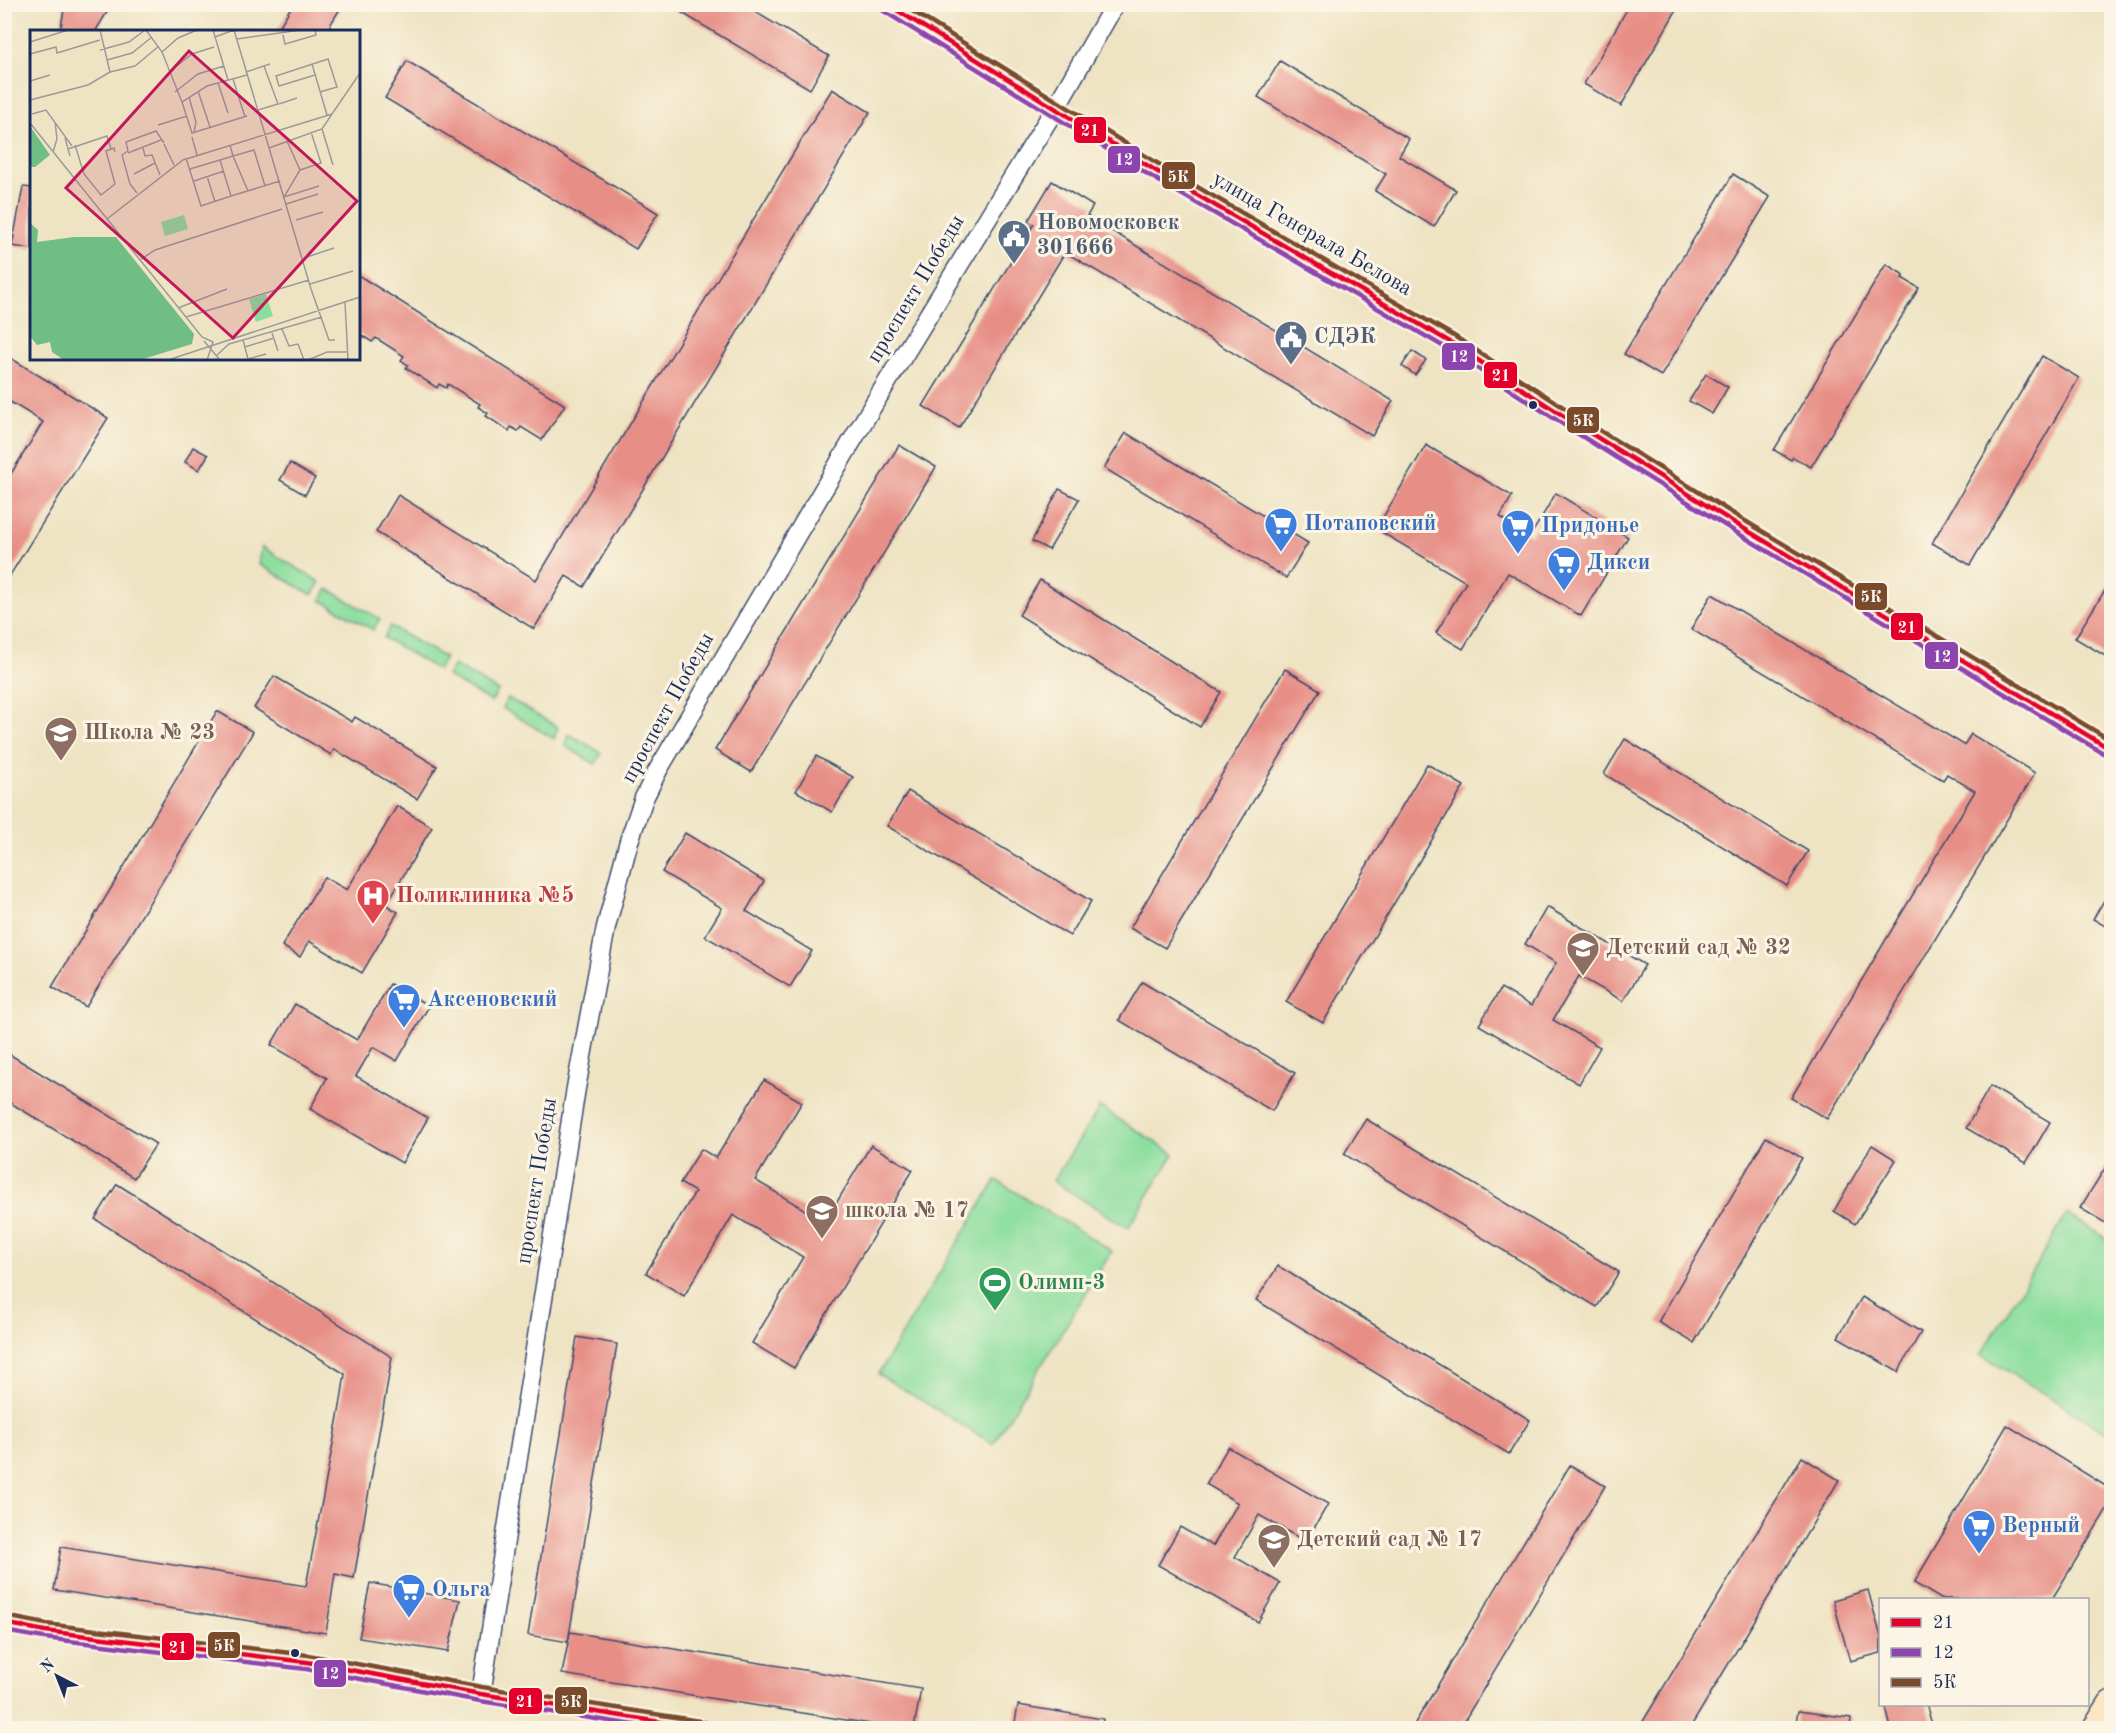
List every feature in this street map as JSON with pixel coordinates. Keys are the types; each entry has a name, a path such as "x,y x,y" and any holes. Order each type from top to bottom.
{"main road":[{"path":"2097,1728 2112,1704"}],"street":[{"name":"улица Генерала Белова","path":"886,4 1166,177 1450,342 1738,525 2112,750"},
{"name":"проспект Победы","path":"481,1694 576,1088 606,927 629,841 644,798 669,750 869,412 1056,107 1115,4"},
{"path":"4,1623 45,1631 307,1662 481,1694 699,1728"}],"green space":[{"path":"262,547 320,582 312,595 259,564"},
{"path":"328,589 380,619 373,630 321,600"},
{"path":"390,626 445,658 438,670 384,638"},
{"path":"454,665 498,691 491,702 447,676"},
{"path":"508,698 558,727 554,739 502,708"},
{"path":"569,734 602,753 595,764 565,746"},
{"path":"1100,1107 1174,1154 1128,1228 1053,1181"},
{"name":"Олимп-3","path":"996,1180 1112,1251 993,1444 878,1374"},
{"path":"2067,1214 2111,1241 2111,1435 1981,1355"}],"building":[{"path":"65,4 112,4 96,30 60,30"},
{"path":"293,4 343,4 327,30 277,30"},
{"path":"667,4 742,4 829,56 810,89"},
{"path":"1630,4 1680,4 1621,106 1584,84"},
{"path":"407,61 658,213 636,249 385,98"},
{"path":"1280,61 1409,139 1399,156 1456,190 1434,227 1375,191 1386,174 1258,97"},
{"path":"832,89 870,112 584,587 566,576 534,629 376,532 398,495 536,580"},
{"path":"1733,174 1770,197 1661,376 1624,354"},
{"path":"1052,181 1093,206 1087,216 1393,401 1372,436 1065,252 959,428 923,406 1034,224 1028,221"},
{"path":"23,187 30,188 30,249 12,246"},
{"path":"1886,264 1904,275 1902,278 1919,288 1811,467 1793,457 1791,460 1774,450"},
{"path":"360,276 565,405 542,440 521,427 518,431 511,427 509,431 486,416 488,413 478,407 480,404 448,384 446,388 439,384 437,388 406,368 408,365 401,360 404,356 376,338 372,342 360,334"},
{"path":"1412,351 1426,360 1415,375 1402,366"},
{"path":"4,354 108,418 4,585 4,485 43,422 4,398"},
{"path":"2042,356 2079,378 1970,565 1932,543"},
{"path":"1706,374 1728,387 1712,414 1689,401"},
{"path":"1126,433 1308,543 1286,578 1104,468"},
{"path":"899,445 936,467 751,772 715,750"},
{"name":"Придонье","path":"1426,445 1512,496 1500,517 1531,535 1556,493 1628,537 1581,616 1508,573 1463,649 1436,633 1466,582 1376,529"},
{"path":"193,447 208,455 199,470 185,462"},
{"path":"290,463 315,478 305,495 280,480"},
{"path":"1059,489 1079,499 1049,550 1032,541"},
{"path":"2112,579 2112,660 2075,638"},
{"path":"1040,580 1221,692 1200,727 1019,615"},
{"path":"1712,594 1964,745 1971,734 2035,773 1827,1119 1791,1098 1975,791 1947,774 1943,780 1691,629"},
{"path":"1285,669 1320,690 1165,948 1130,928"},
{"path":"274,676 352,722 355,717 437,766 417,799 334,749 331,755 254,708"},
{"path":"217,711 253,732 86,1007 52,987"},
{"path":"1625,739 1808,851 1787,886 1604,774"},
{"path":"816,756 853,777 832,812 796,791"},
{"path":"1427,764 1464,786 1323,1023 1286,1002"},
{"path":"908,791 1091,901 1070,936 887,826"},
{"path":"397,806 432,827 386,905 398,912 362,973 309,941 300,957 282,946 324,877 347,890"},
{"path":"685,833 764,881 746,911 812,951 790,987 705,936 722,908 662,872"},
{"path":"2112,887 2112,930 2093,919"},
{"path":"1547,907 1645,965 1623,1001 1579,976 1553,1020 1600,1047 1579,1084 1479,1025 1501,988 1531,1006 1556,963 1525,944"},
{"path":"1142,982 1295,1073 1272,1111 1119,1020"},
{"path":"390,984 429,1006 397,1061 373,1047 356,1076 428,1118 402,1163 310,1109 327,1078 271,1045 295,1004 357,1040"},
{"path":"4,1051 156,1144 134,1178 4,1099"},
{"name":"школа № 17","path":"764,1080 802,1102 755,1180 825,1222 871,1145 913,1170 794,1368 752,1343 803,1257 733,1215 684,1296 646,1273 695,1192 680,1183 701,1149 716,1158"},
{"path":"1990,1086 2050,1122 2026,1163 1966,1128"},
{"path":"1366,1119 1619,1272 1597,1307 1344,1154"},
{"path":"1766,1137 1802,1158 1694,1343 1658,1322"},
{"path":"1872,1145 1896,1160 1855,1224 1834,1211"},
{"path":"2112,1157 2112,1227 2080,1208"},
{"path":"117,1184 392,1357 354,1578 335,1574 326,1633 54,1590 61,1547 306,1586 345,1374 95,1219"},
{"path":"1278,1266 1530,1420 1509,1454 1256,1300"},
{"path":"1862,1297 1921,1332 1898,1372 1838,1337"},
{"path":"577,1337 617,1344 568,1642 528,1635"},
{"path":"2007,1425 2112,1490 2112,1501 2053,1598 1939,1598 1914,1583"},
{"path":"1228,1447 1328,1504 1306,1542 1259,1515 1235,1557 1280,1583 1258,1622 1158,1565 1180,1527 1213,1546 1238,1503 1206,1484"},
{"path":"1802,1457 1839,1480 1690,1728 1639,1728"},
{"path":"1570,1465 1605,1486 1460,1728 1412,1728"},
{"name":"Ольга","path":"370,1583 460,1600 448,1652 359,1638"},
{"path":"1868,1590 1879,1630 1879,1654 1850,1661 1833,1600"},
{"path":"570,1632 921,1689 914,1728 895,1728 562,1674"},
{"path":"1018,1705 1103,1719 1102,1728 1014,1728"},
{"path":"1886,1706 1927,1706 1933,1728 1891,1728"},
{"path":"1798,1711 1851,1718 1850,1728 1795,1728"}],"transit line":[{"name":"21","path":"887,4 1166,177 1450,342 1738,525 2112,750"},
{"name":"5К","path":"901,4 1170,171 1454,336 1742,519 2112,741"},
{"name":"12","path":"882,10 1162,183 1446,348 1734,531 2108,756"},
{"name":"5К","path":"5,1616 46,1624 308,1655 482,1687 700,1721"},
{"name":"21","path":"4,1623 45,1631 307,1662 481,1694 699,1728"},
{"name":"12","path":"4,1631 44,1638 306,1669 480,1701 654,1728"}],"place":[{"name":"Новомосковск 301666","path":"1014,265"},
{"name":"СДЭК","path":"1291,366"},
{"name":"Потаповский","path":"1281,553"},
{"name":"Придонье","path":"1518,555"},
{"name":"Дикси","path":"1564,592"},
{"name":"Школа № 23","path":"61,762"},
{"name":"Поликлиника №5","path":"373,925"},
{"name":"Детский сад № 32","path":"1583,977"},
{"name":"Аксеновский","path":"404,1029"},
{"name":"школа № 17","path":"822,1240"},
{"name":"Олимп-3","path":"995,1312"},
{"name":"Верный","path":"1979,1555"},
{"name":"Детский сад № 17","path":"1274,1569"},
{"name":"Ольга","path":"409,1619"}]}
